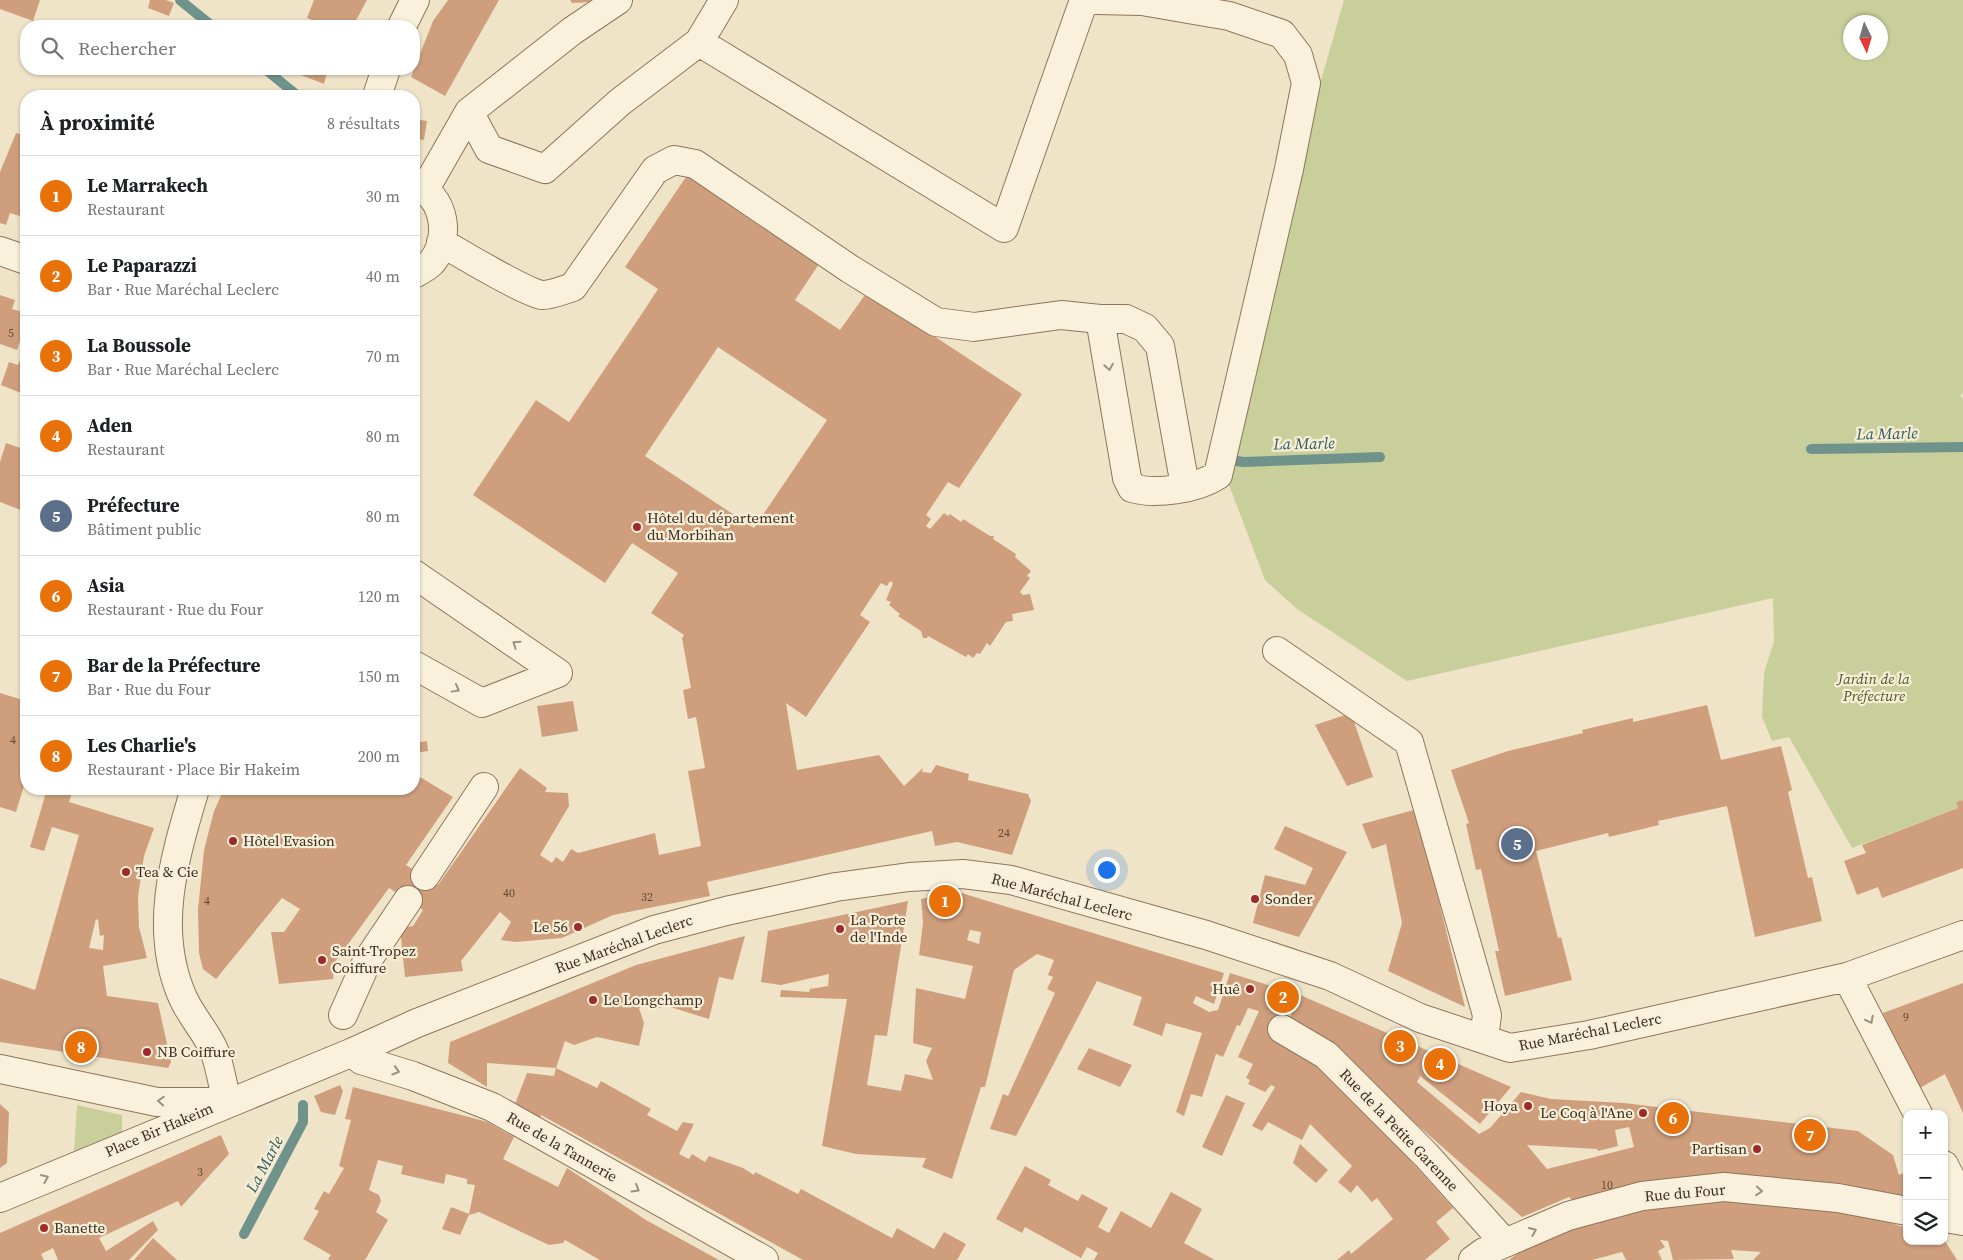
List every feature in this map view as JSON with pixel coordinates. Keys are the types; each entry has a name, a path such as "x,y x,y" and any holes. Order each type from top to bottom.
{"street":[{"path":"405,20 415,0"},
{"path":"420,186 469,112 572,31 618,0"},
{"path":"469,112 489,149 544,169 620,102 699,42 724,0"},
{"path":"699,42 1004,228 1084,0"},
{"path":"1097,0 1142,1 1229,16 1282,34 1298,55 1306,83 1287,179 1218,475 1205,484 1146,492 1132,488 1127,478 1100,319"},
{"path":"379,90 384,75"},
{"path":"441,242 470,260 541,295 573,286 655,170 674,160 695,164 850,268 936,322 974,327 1061,315 1100,319 1126,319 1145,328 1160,346 1185,486"},
{"path":"420,188 437,202 443,215 441,242 430,263 420,270"},
{"path":"0,251 20,258"},
{"path":"420,578 558,673 482,703 420,668"},
{"path":"1277,651 1409,742 1487,1015 1484,1039"},
{"path":"425,876 484,787"},
{"path":"193,795 175,857 169,901 168,940 183,998 214,1050 227,1102"},
{"name":"Rue Maréchal Leclerc","path":"227,1102 353,1052 417,1022 683,921 836,887 909,877 963,874 1011,880 1206,935 1330,976 1420,1018 1510,1048 1589,1035 1846,978 1963,935"},
{"path":"343,1016 367,961 408,900"},
{"path":"1846,978 1916,1110"},
{"name":"Rue de la Petite Garenne","path":"1282,1028 1326,1055 1426,1155 1505,1243"},
{"name":"Rue de la Tannerie","path":"353,1052 361,1060 413,1076 492,1107 764,1260"},
{"name":"Place Bir Hakeim","path":"0,1069 157,1102 227,1102"},
{"name":"Place Bir Hakeim","path":"0,1198 227,1102"},
{"path":"1948,1173 1963,1202"},
{"name":"Rue du Four","path":"1474,1260 1484,1252 1568,1216 1642,1196 1724,1187 1838,1198 1903,1210"},
{"path":"1948,1219 1963,1221"}],"green space":[{"name":"Jardin de la Préfecture","path":"1344,0 1963,0 1963,393 1960,396 1963,398 1963,800 1956,802 1958,808 1852,848 1789,737 1772,741 1762,717 1764,673 1774,641 1773,598 1407,681 1297,609 1265,580 1229,485 1304,140"},
{"path":"77,1105 122,1115 122,1133 74,1152"}],"building":[{"path":"0,0 40,0 33,20 0,9"},
{"path":"150,0 166,0 174,3 169,16 148,8"},
{"path":"314,0 367,0 356,20 312,20 307,18"},
{"path":"448,0 499,0 445,96 411,77 412,75 420,75 420,54 433,21"},
{"path":"570,0 597,0 572,3"},
{"path":"301,75 326,75 324,84"},
{"path":"420,120 427,121 424,140 420,139"},
{"path":"16,133 20,134 20,216 10,213 6,225 0,223 0,172"},
{"name":"Hôtel du département du Morbihan","path":"688,174 821,261 795,300 840,330 867,292 1022,394 959,488 948,482 926,515 931,519 926,526 930,529 944,513 948,516 950,514 961,522 963,519 990,536 994,536 993,539 1016,554 1015,557 1031,571 1027,576 1030,578 1020,592 1023,595 1030,594 1034,610 1012,614 1013,621 1006,622 990,646 987,643 980,654 977,653 973,658 968,654 966,657 928,636 923,638 921,631 898,616 900,614 889,605 891,602 886,600 893,583 890,581 887,586 881,583 860,615 870,622 806,717 786,703 797,770 879,755 904,786 923,768 922,772 931,773 936,765 969,774 968,780 1028,794 1031,801 1012,855 957,842 935,846 932,831 707,882 710,896 613,915 562,938 516,942 501,940 511,922 500,912 461,961 463,971 405,977 400,928 413,926 423,910 389,888 335,962 333,979 279,984 271,932 284,932 300,909 282,898 216,979 203,969 199,953 198,909 204,850 214,811 221,795 420,795 420,777 453,797 406,865 438,885 520,768 547,788 545,792 568,793 569,806 540,855 552,863 556,857 563,862 571,849 578,853 655,833 659,855 701,846 688,771 705,768 696,717 688,719 683,690 691,688 682,638 684,635 651,613 678,573 632,543 605,583 473,495 536,400 569,422 658,289 625,267","holes":["718,347 827,420 754,528 645,456"]},
{"path":"0,295 15,300 12,309 20,311 20,341 17,350 0,344"},
{"path":"20,360 20,393 1,385 9,362 18,365"},
{"path":"6,443 20,448 20,510 0,502 0,462"},
{"path":"0,693 20,699 21,795 16,812 0,807"},
{"path":"573,701 578,731 542,737 537,706"},
{"path":"1707,705 1721,760 1781,746 1792,790 1788,792 1808,878 1812,877 1822,921 1755,937 1727,806 1658,821 1659,825 1609,837 1608,833 1536,851 1558,938 1561,937 1572,980 1505,996 1495,951 1499,951 1481,869 1476,870 1466,824 1469,823 1451,770 1508,751 1583,733 1582,730 1633,718 1633,722"},
{"path":"1351,713 1373,777 1347,786 1315,725"},
{"path":"427,741 428,751 420,752 420,742"},
{"path":"45,795 71,795 69,802 154,828 144,856 138,897 139,927 147,958 103,966 107,996 158,1003 171,1062 168,1068 0,1042 0,978 35,990 79,835 52,827 44,851 30,847","holes":["96,919 98,920 100,936 104,935 103,950 89,948"]},
{"path":"1963,800 1963,868 1882,898 1878,887 1857,895 1844,861 1866,853 1862,845 1958,808 1956,802"},
{"path":"1414,810 1419,832 1422,833 1465,1007 1388,971 1402,923 1386,844 1372,849 1362,824"},
{"path":"1285,826 1347,852 1299,937 1253,923 1265,875 1305,885 1313,868 1274,849"},
{"path":"955,891 1224,973 1214,1004 1196,996 1193,1003 1209,1012 1218,1010 1230,973 1293,993 1274,1038 1307,1055 1385,1132 1453,1208 1436,1222 1450,1239 1425,1260 1337,1260 1349,1250 1351,1254 1393,1219 1377,1198 1372,1202 1357,1185 1351,1193 1338,1182 1352,1166 1310,1124 1302,1140 1268,1122 1262,1131 1252,1126 1275,1087 1271,1085 1265,1092 1248,1084 1250,1080 1246,1078 1253,1064 1238,1057 1259,1011 1248,1008 1240,1026 1237,1025 1223,1057 1216,1054 1202,1097 1191,1094 1184,1116 1176,1112 1202,1033 1166,1023 1162,1036 1133,1025 1142,997 1097,981 1016,1136 990,1129 1003,1094 1008,1096 1055,993 1047,989 1053,977 1048,975 1054,960 1037,954 1014,970 985,1087 981,1087 952,1179 922,1167 926,1158 856,1154 822,1146 847,999 780,997 781,990 809,992 810,989 828,986 829,974 781,985 761,982 768,931 908,901 887,1036 875,1035 867,1085 901,1091 905,1074 933,1080 926,1061 932,1048 913,1043 916,988 965,999 973,966 919,955 923,923 921,899","holes":["970,930 981,932 979,944 967,940"]},
{"path":"745,936 733,980 719,977 709,1019 667,1006 659,1008 656,1001 639,1008 644,1023 639,1046 597,1037 574,1045 565,1041 556,1068 487,1063 487,1087 448,1063 450,1042 636,965"},
{"path":"1963,983 1963,1113 1945,1074 1918,1089 1883,1013"},
{"path":"1300,995 1511,1087 1480,1124 1420,1076 1417,1082 1479,1134 1490,1128 1521,1092 1551,1099 1624,1103 1858,1131 1893,1155 1899,1175 1903,1173 1903,1197 1788,1179 1722,1174 1573,1201 1569,1197 1522,1217 1406,1115 1402,1118 1287,1023","holes":["1629,1127 1634,1147 1547,1169 1527,1145 1597,1149 1598,1151 1618,1146 1615,1130"]},
{"path":"1089,1048 1132,1065 1120,1087 1077,1069"},
{"path":"556,1068 597,1088 601,1081 651,1109 647,1115 677,1131 683,1122 694,1124 679,1154 689,1159 692,1154 705,1162 709,1156 743,1168 754,1175 755,1172 798,1194 801,1189 892,1238 897,1228 934,1249 944,1232 966,1244 957,1260 803,1260 541,1115 540,1119 515,1104 527,1073 554,1076"},
{"path":"340,1085 343,1091 335,1115 321,1112 314,1096"},
{"path":"353,1087 488,1122 514,1137 503,1159 558,1187 567,1168 646,1220 719,1260 600,1260 565,1240 563,1243 549,1245 479,1212 469,1215 460,1235 442,1229 451,1207 469,1214 475,1185 467,1184 467,1179 446,1174 444,1184 401,1174 403,1166 378,1160 369,1190 379,1195 381,1201 376,1212 388,1220 365,1260 330,1260 328,1259 331,1255 303,1239 319,1211 314,1209 324,1191 329,1194 344,1168 339,1166 351,1120 345,1119"},
{"path":"1226,1095 1245,1103 1222,1156 1202,1147"},
{"path":"0,1104 9,1112 7,1163 0,1168"},
{"path":"221,1135 229,1154 181,1207 178,1201 99,1238 106,1251 153,1221 158,1230 129,1260 58,1260 53,1248 41,1254 44,1260 0,1260 0,1233"},
{"path":"1300,1144 1328,1170 1316,1183 1293,1163"},
{"path":"1025,1166 1051,1180 1048,1185 1078,1201 1082,1194 1108,1208 1098,1227 1109,1233 1121,1211 1151,1228 1171,1192 1202,1209 1184,1243 1215,1260 1094,1260 1098,1253 1087,1247 1081,1258 1025,1227 1022,1233 996,1219"},
{"path":"1730,1200 1835,1206 1903,1227 1903,1245 1948,1245 1957,1260 1753,1260 1761,1252 1731,1250 1734,1259 1673,1260 1668,1241 1660,1240 1665,1247 1658,1251 1662,1260 1626,1260 1622,1252 1592,1260 1509,1260 1522,1250 1562,1230 1643,1210"},
{"path":"153,1238 177,1260 134,1260"}],"waterway":[{"path":"180,0 205,20"},
{"path":"272,75 291,90"},
{"name":"La Marle","path":"1811,449 1963,447"},
{"name":"La Marle","path":"1230,460 1244,462 1380,457"},
{"name":"La Marle","path":"244,1234 303,1122 303,1105"}],"place":[{"name":"Hôtel du département du Morbihan","path":"637,527"},
{"name":"Hôtel Evasion","path":"233,841"},
{"name":"Préfecture","path":"1517,844"},
{"name":"Tea & Cie","path":"126,872"},
{"name":"Sonder","path":"1255,899"},
{"name":"Le Marrakech","path":"945,901"},
{"name":"Le 56","path":"578,927"},
{"name":"La Porte de l'Inde","path":"840,929"},
{"name":"Saint-Tropez Coiffure","path":"322,960"},
{"name":"Huê","path":"1250,989"},
{"name":"Le Paparazzi","path":"1283,997"},
{"name":"Le Longchamp","path":"593,1000"},
{"name":"La Boussole","path":"1400,1046"},
{"name":"Les Charlie's","path":"81,1047"},
{"name":"NB Coiffure","path":"147,1052"},
{"name":"Aden","path":"1440,1064"},
{"name":"Hoya","path":"1528,1106"},
{"name":"Le Coq à l'Ane","path":"1643,1113"},
{"name":"Asia","path":"1673,1118"},
{"name":"Bar de la Préfecture","path":"1810,1135"},
{"name":"Partisan","path":"1757,1149"},
{"name":"Banette","path":"44,1228"}]}
